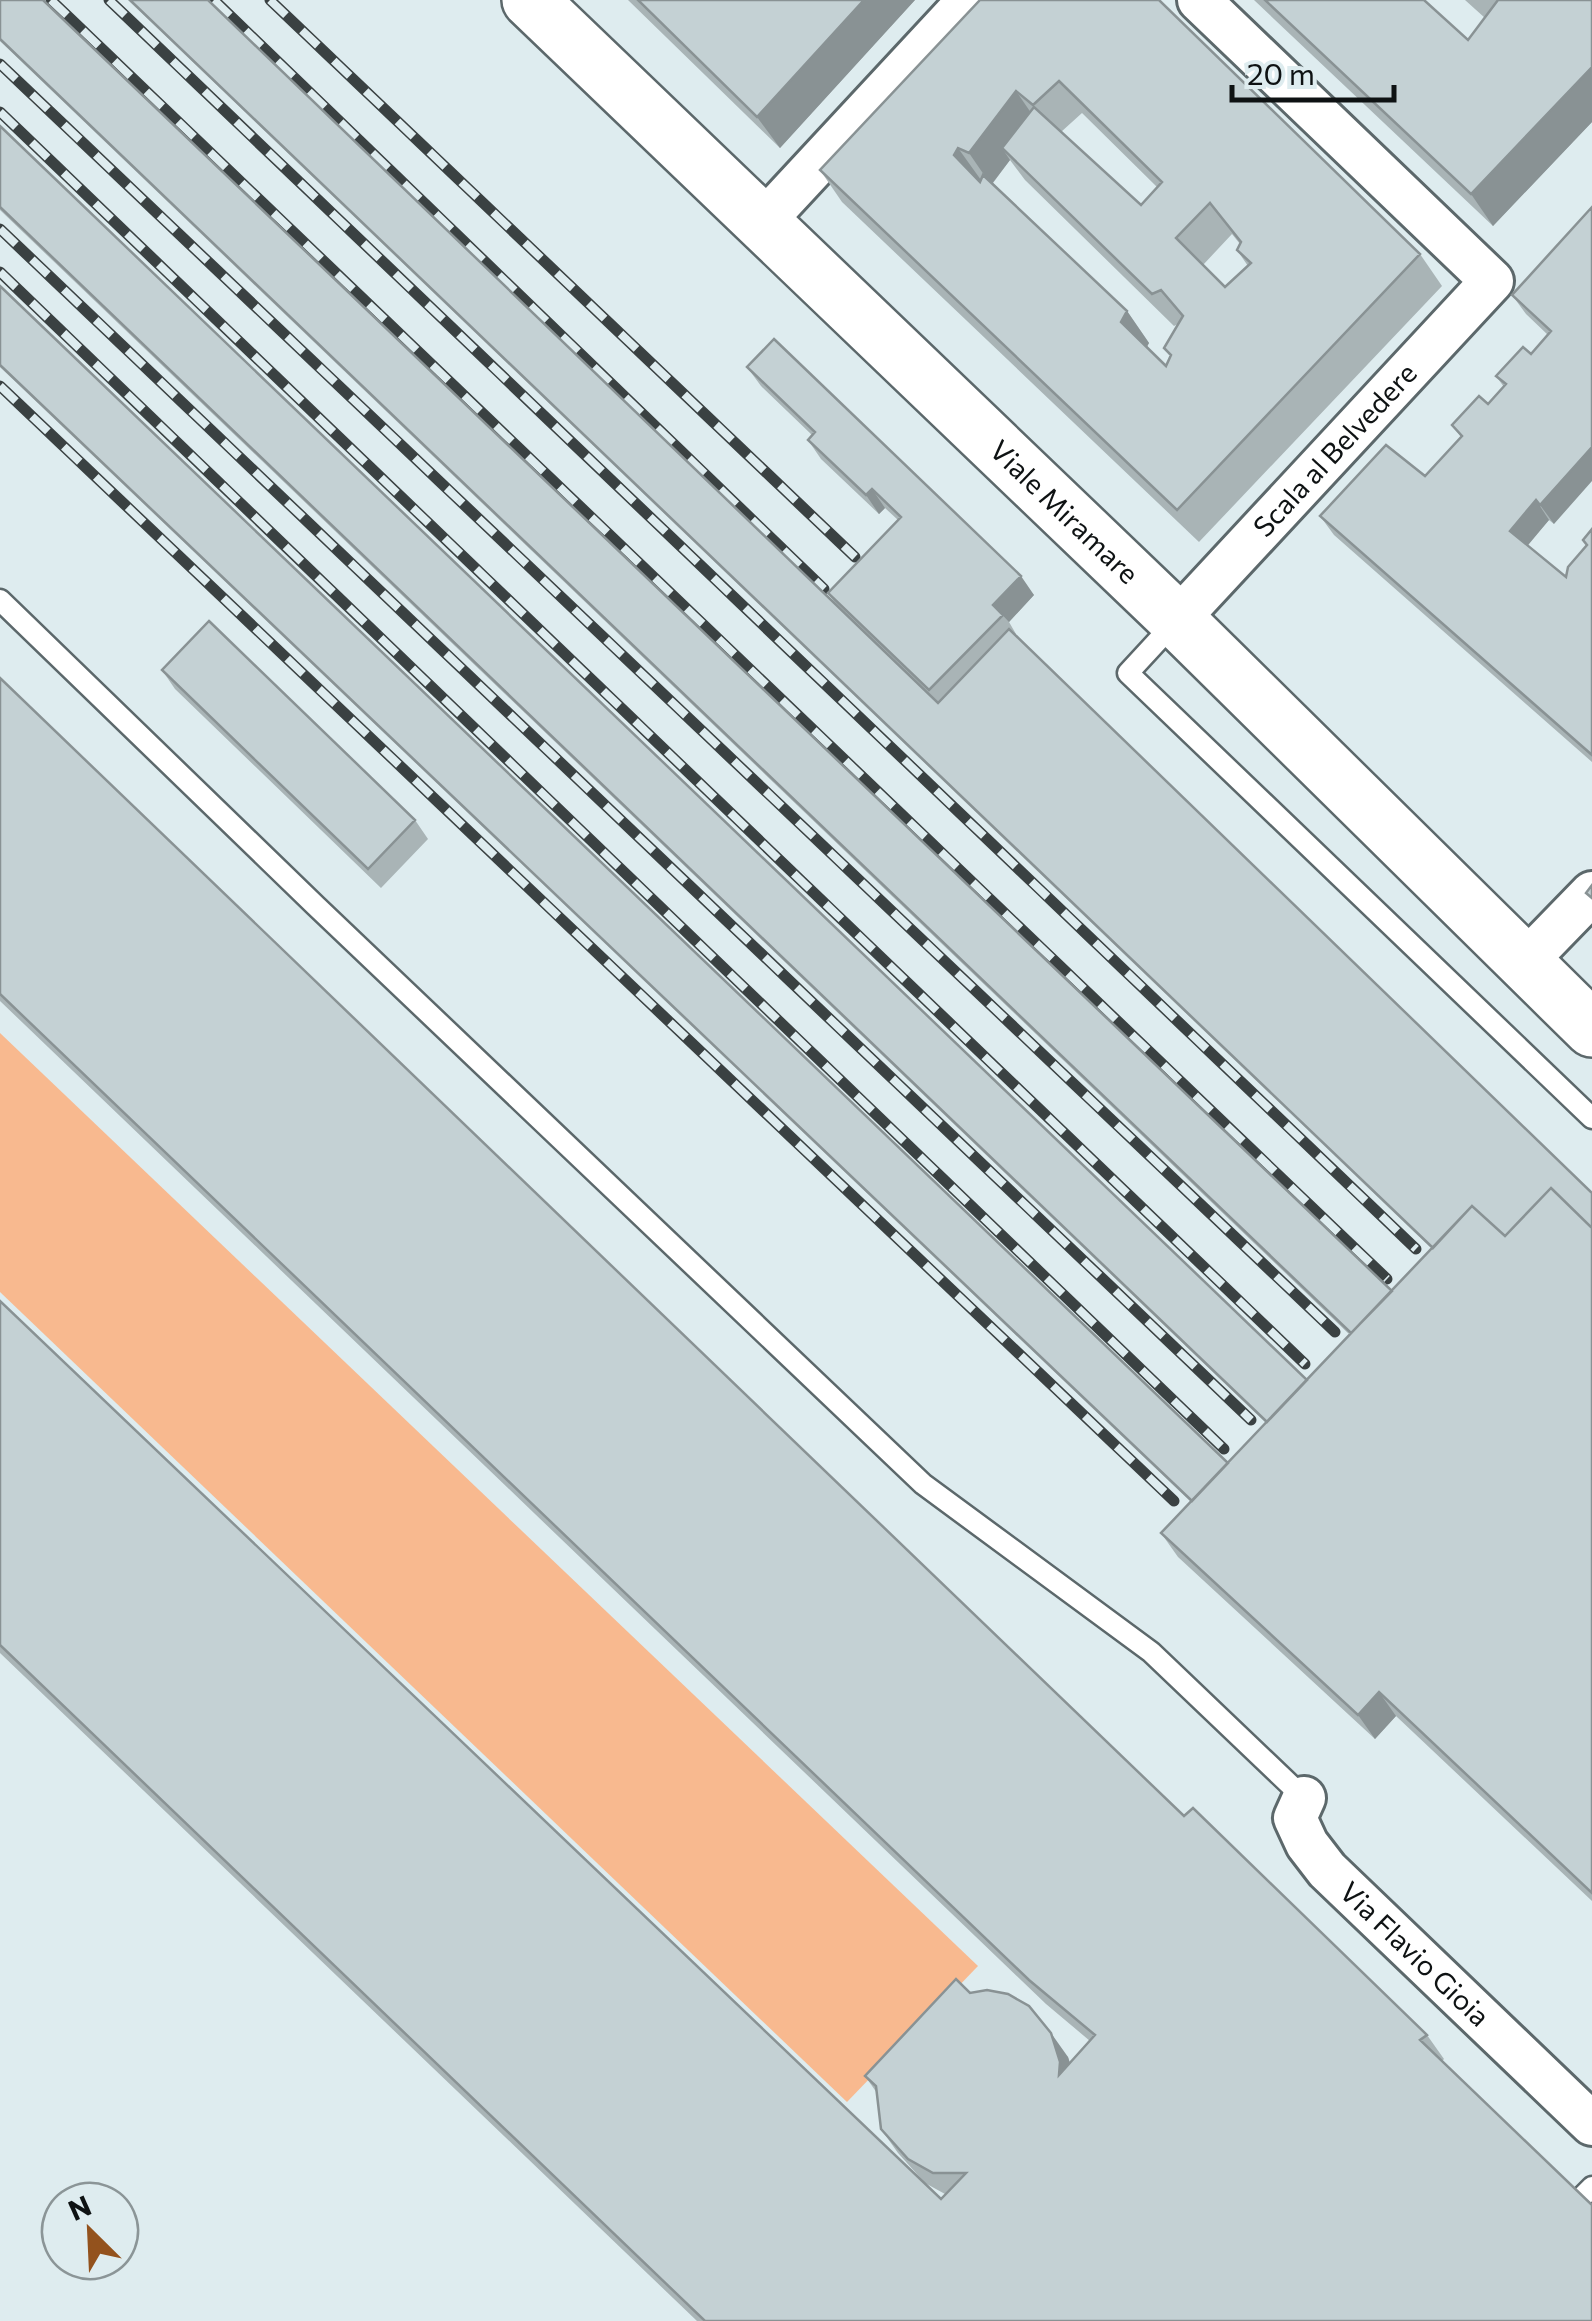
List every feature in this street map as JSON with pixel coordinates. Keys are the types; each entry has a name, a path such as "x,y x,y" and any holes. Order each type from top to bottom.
{"main road":[{"name":"Viale Miramare","path":"530,0 1177,620 1592,1029"}],"street":[{"path":"762,222 969,0"},
{"name":"Scala al Belvedere","path":"1177,620 1492,281 1199,0"},
{"path":"1524,963 1592,893"},
{"name":"Via Flavio Gioia","path":"1289,1783 1295,1818 1307,1844 1327,1870 1592,2124"}],"lane":[{"path":"0,600 923,1484 1151,1652 1289,1783"},
{"path":"1177,620 1128,673 1592,1118"}],"shaded area":[{"path":"0,1033 978,1966 847,2102 0,1292"}],"building":[{"path":"0,0 43,0 1392,1291 1351,1333 0,39"},
{"path":"130,0 208,0 938,703 1009,629 1592,1193 1592,1228 1551,1188 1505,1236 1472,1206 1433,1248"},
{"path":"638,0 864,0 757,117"},
{"path":"980,0 1159,0 1420,254 1177,510 820,170","holes":["1059,81 1162,182 1141,205 1034,107 1002,148 1152,294 1161,290 1183,316 1164,348 1171,355 1166,366 1121,322 1127,311 983,175 980,182 954,155 958,148 969,153 1016,91 1033,105","1210,203 1241,242 1237,250 1251,263 1225,287 1176,238"]},
{"path":"1265,0 1424,0 1468,40 1498,0 1592,0 1592,67 1471,194"},
{"path":"0,126 1307,1380 1267,1422 0,207"},
{"path":"1592,207 1592,447 1540,505 1536,500 1510,531 1566,577 1568,567 1587,545 1583,540 1592,529 1592,755 1320,516 1386,445 1425,476 1462,436 1452,425 1479,396 1488,404 1506,384 1496,376 1523,347 1531,354 1551,331 1512,295"},
{"path":"0,286 1228,1463 1192,1501 0,365"},
{"path":"774,339 1021,576 993,605 1003,615 929,690 828,593 901,517 872,489 866,495 808,440 815,432 747,367"},
{"path":"209,621 415,820 368,869 162,670"},
{"path":"0,678 1184,1816 1193,1808 1427,2035 1420,2040 1592,2205 1592,2321 705,2321 0,1645 0,1301 941,2199 966,2173 933,2173 908,2159 881,2129 876,2086 865,2076 956,1979 970,1993 987,1990 1008,1994 1029,2006 1051,2033 1060,2062 1059,2075 1095,2035 1029,1980 0,994"},
{"path":"1551,1188 1592,1228 1592,1893 1379,1692 1358,1715 1161,1533 1472,1206 1505,1236"}],"railway":[{"path":"51,0 1387,1279"},
{"path":"109,0 1416,1249"},
{"path":"214,0 824,589"},
{"path":"270,0 855,557"},
{"path":"0,64 1335,1332"},
{"path":"0,112 1305,1364"},
{"path":"0,229 1251,1420"},
{"path":"0,272 1224,1449"},
{"path":"0,386 1174,1501"}]}
